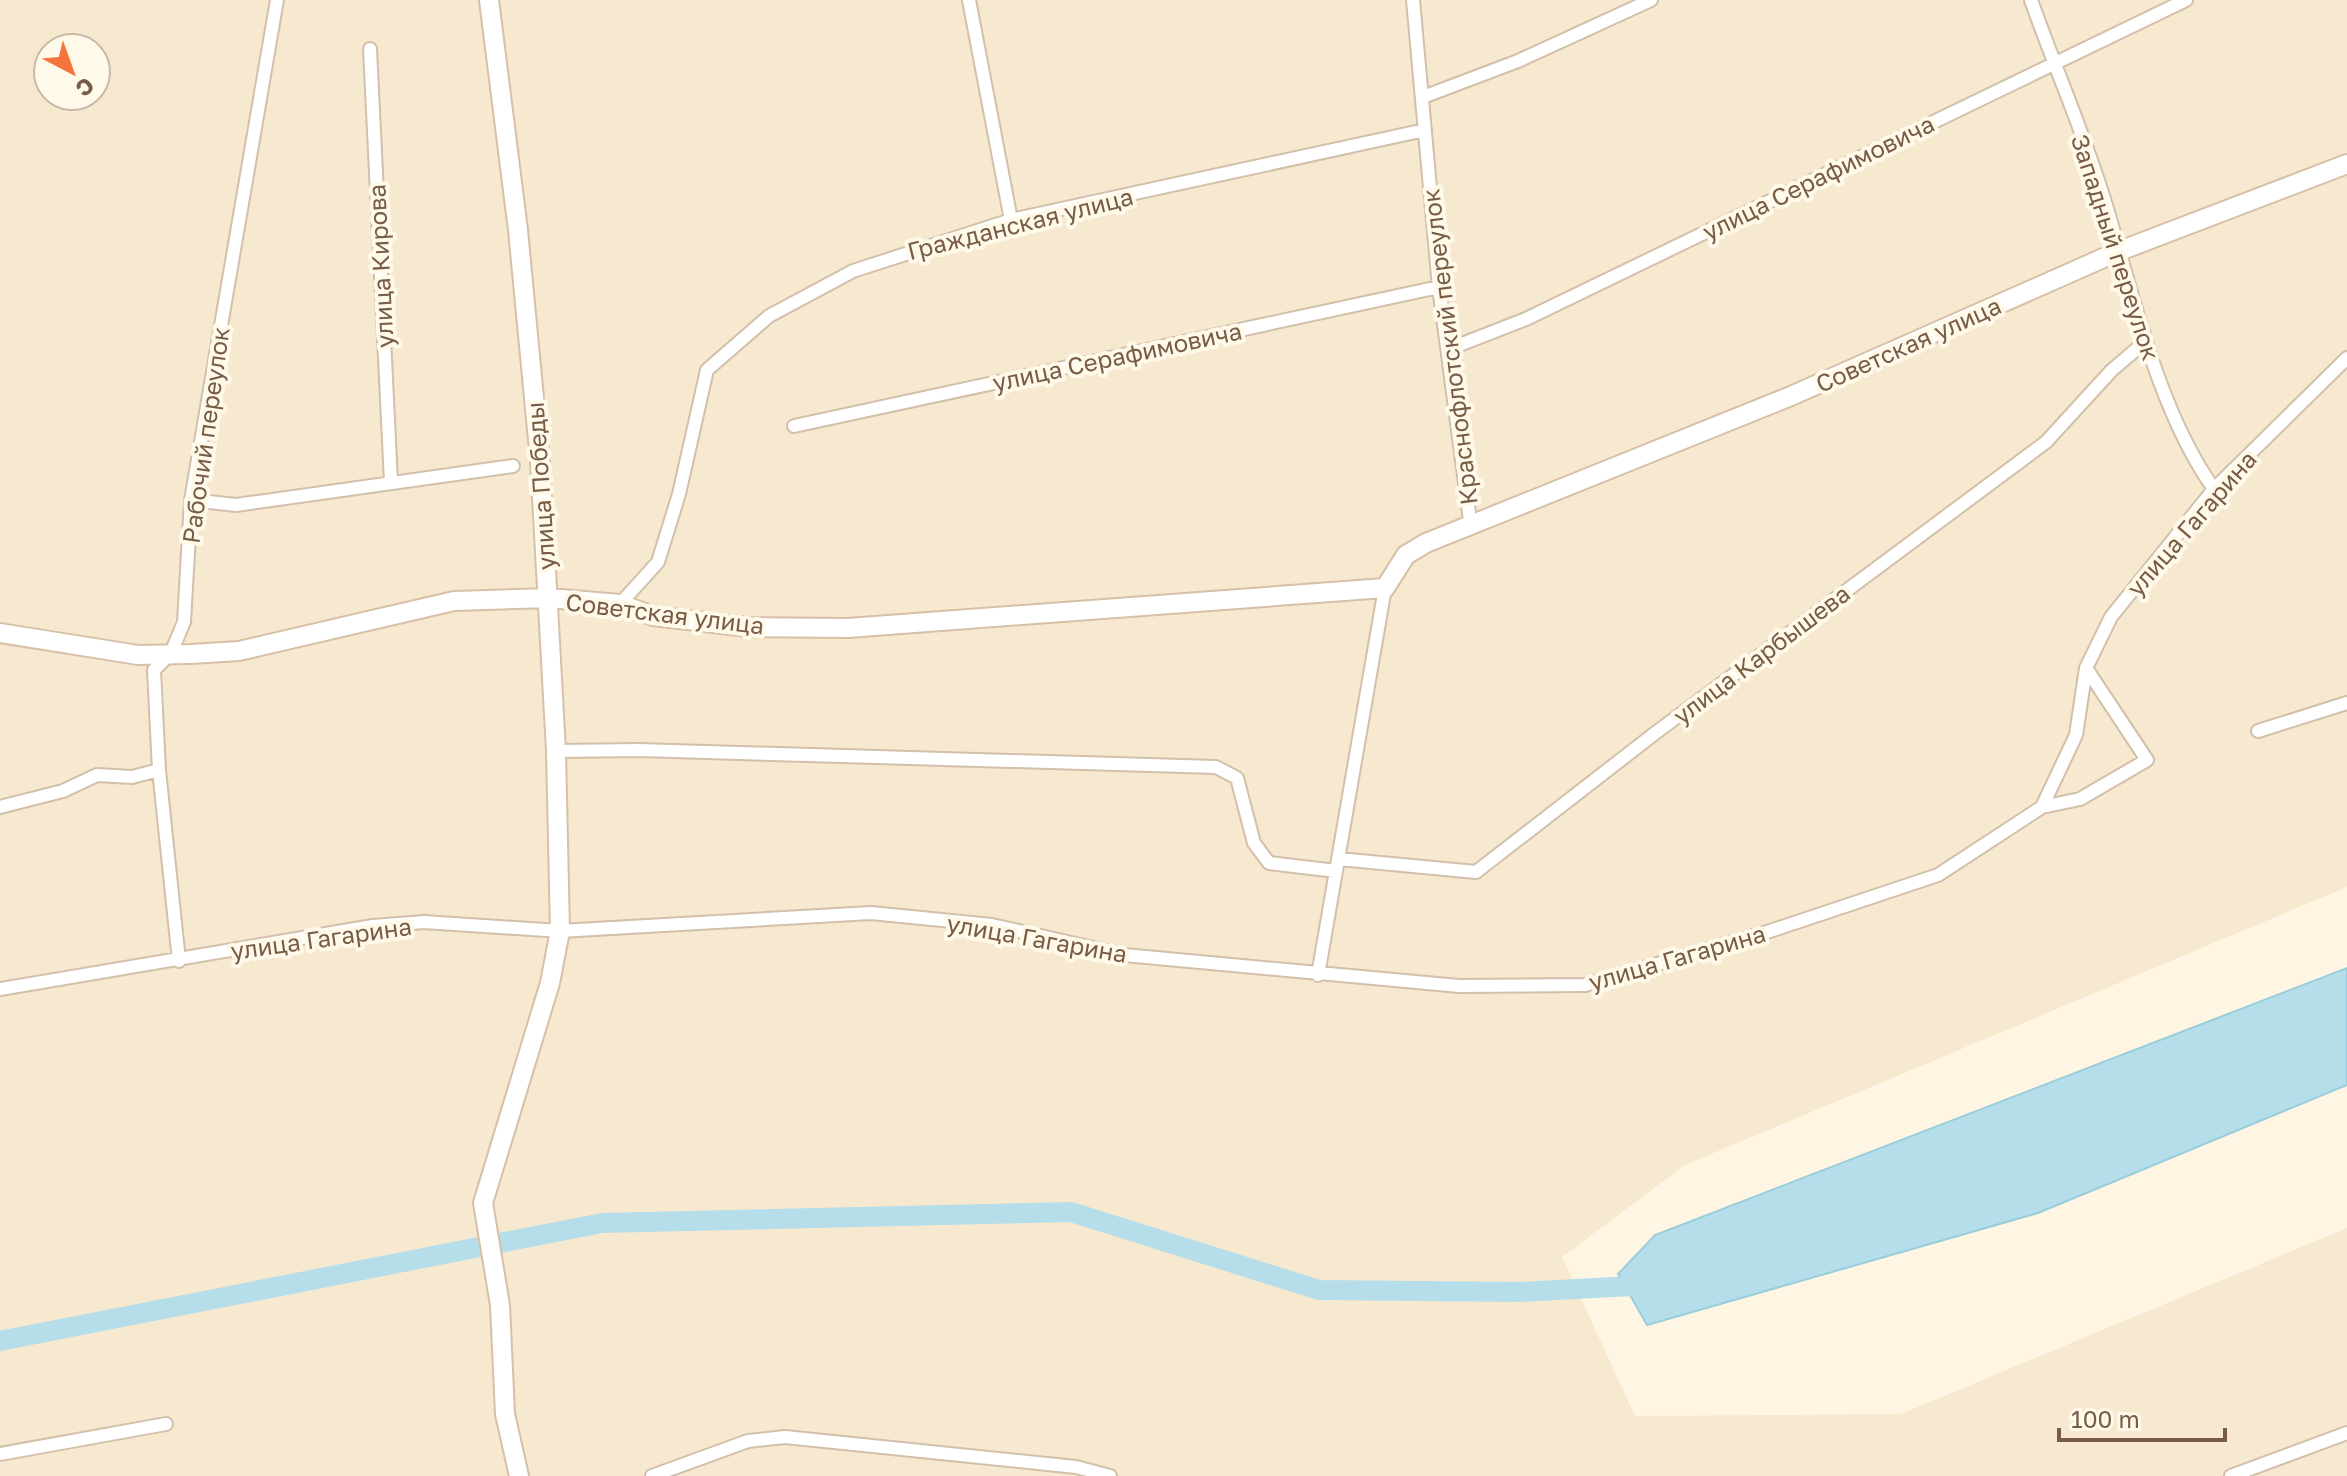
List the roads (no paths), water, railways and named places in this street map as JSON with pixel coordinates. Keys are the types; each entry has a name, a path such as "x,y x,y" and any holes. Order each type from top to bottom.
{"street":[{"name":"Рабочий переулок","path":"179,961 159,770 154,670 171,653 184,622 191,500 277,0"},
{"name":"улица Победы","path":"489,0 518,230 549,598 560,931 550,983 483,1203 500,1305 505,1414 519,1476"},
{"path":"969,0 1011,220"},
{"name":"Краснофлотский переулок","path":"1318,975 1385,588 1406,555 1471,528 1439,287 1413,0"},
{"path":"1423,97 1518,61 1651,0"},
{"name":"Западный переулок","path":"2031,0 2108,211 2117,252 2145,342 2196,465 2214,489"},
{"name":"улица Серафимовича","path":"1449,349 1526,319 2186,0"},
{"name":"улица Кирова","path":"370,49 391,482"},
{"name":"Гражданская улица","path":"620,604 658,562 679,494 707,370 769,316 853,271 1011,220 1425,130"},
{"name":"Советская улица","path":"1471,528 1791,396 2117,252 2347,164"},
{"name":"улица Серафимовича","path":"794,426 1439,287"},
{"name":"улица Карбышева","path":"556,751 639,750 672,754 1216,767 1237,778 1254,843 1269,863 1476,872 1654,734 2046,442 2112,370 2145,342"},
{"name":"улица Гагарина","path":"2042,807 2076,735 2086,668 2111,617 2214,489 2347,358"},
{"path":"191,500 236,505 513,466"},
{"name":"Советская улица","path":"0,633 138,655 239,651 454,601 549,598 620,604 653,616 748,627 848,628 1385,588"},
{"name":"улица Гагарина","path":"0,989 179,961 320,933 386,925 424,922 560,931 871,913 992,925 1124,955 1318,975 1459,986 1585,985 1764,933 1938,875 2042,807 2080,799 2147,760 2086,668"},
{"path":"2258,731 2347,703"},
{"path":"0,807 63,791 97,775 132,777 159,770"},
{"path":"0,1454 166,1424"},
{"path":"2231,1476 2347,1433"},
{"path":"652,1476 748,1441 785,1437 1076,1467 1104,1475"}],"water":[{"path":"2347,968 2347,1085 2038,1213 1647,1325 1618,1274 1655,1235"}],"waterway":[{"path":"0,1341 602,1223 1071,1212 1319,1290 1519,1292 1652,1285"}]}
